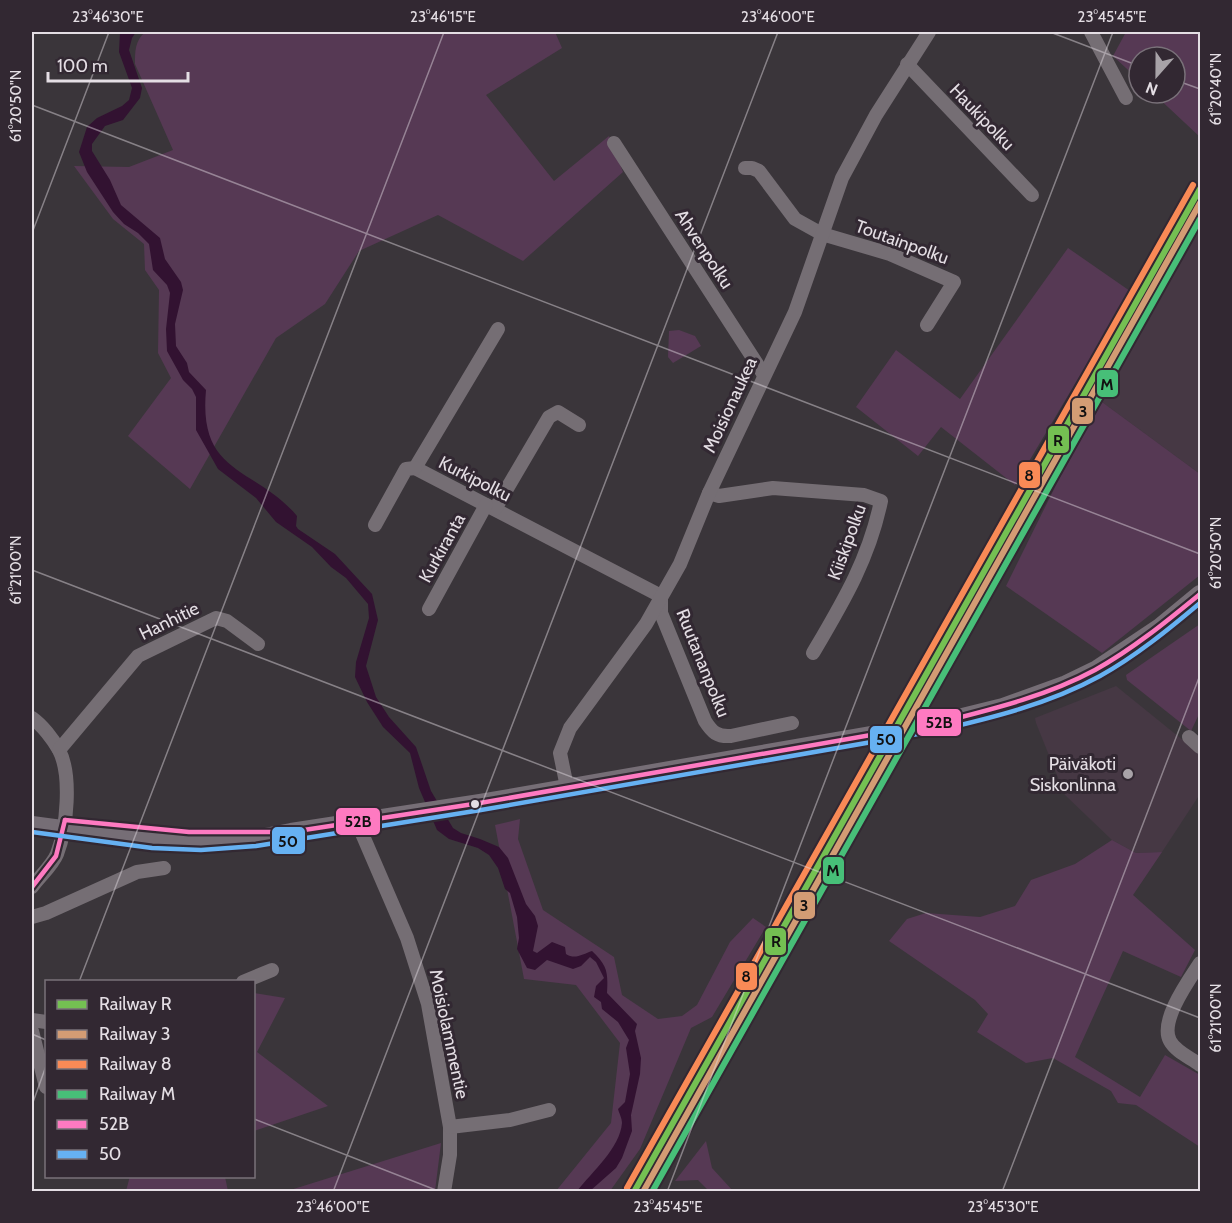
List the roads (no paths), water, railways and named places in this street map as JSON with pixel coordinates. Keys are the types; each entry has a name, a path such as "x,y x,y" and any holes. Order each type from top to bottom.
{"main road":[{"path":"32,825 189,832 291,832 427,812 934,724 1003,706 1064,685 1097,669 1160,627 1200,594"},
{"path":"32,814 64,825"}],"street":[{"name":"Moisionaukea","path":"567,787 560,753 570,728 646,624 680,564 709,493 799,303 842,178 907,64 929,32"},
{"path":"1091,32 1126,98"},
{"name":"Haukipolku","path":"907,64 1032,195"},
{"name":"Ahvenpolku","path":"614,143 764,375"},
{"path":"745,168 759,171 795,219 822,234"},
{"name":"Toutainpolku","path":"822,234 890,254 954,282 927,325"},
{"name":"Kurkipolku","path":"498,329 415,468 661,596"},
{"name":"Kurkiranta","path":"429,609 549,417 558,412 579,425"},
{"path":"375,525 406,469 415,468"},
{"name":"Kiiskipolku","path":"709,493 719,496 773,488 864,495 881,501 866,553 849,592 813,653"},
{"name":"Ruutananpolku","path":"661,596 662,613 705,721 712,733 722,737 731,736 792,723"},
{"name":"Hanhitie","path":"59,750 138,656 216,618 227,621 258,644"},
{"path":"32,718 59,750 66,774 64,825 56,856 32,887"},
{"path":"1188,737 1200,747"},
{"name":"Moisiolammentie","path":"357,822 406,938 428,1004 450,1127 450,1155 444,1190"},
{"path":"32,917 46,913 137,872 164,868"},
{"path":"1200,963 1174,1008 1167,1032 1170,1041 1178,1050 1200,1065"},
{"path":"246,980 272,970"},
{"path":"32,1031 45,1084"},
{"path":"450,1127 510,1120 549,1110"}],"rail line":[{"name":"8","path":"627,1188 1193,185"},
{"name":"R","path":"634,1192 1200,189"},
{"name":"3","path":"643,1192 1200,203"},
{"name":"M","path":"652,1192 1200,219"}],"place":[{"name":"Päiväkoti Siskonlinna","path":"1128,774"}]}
